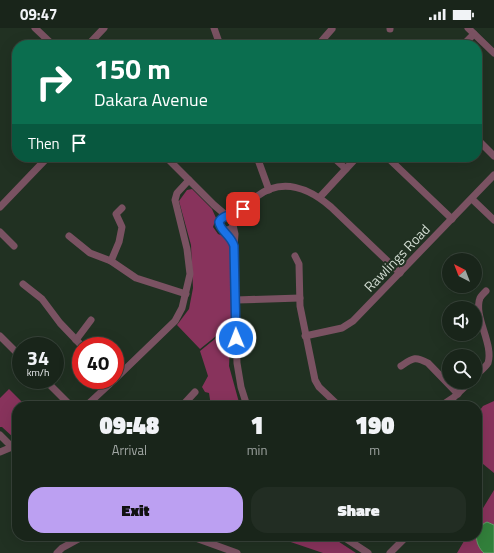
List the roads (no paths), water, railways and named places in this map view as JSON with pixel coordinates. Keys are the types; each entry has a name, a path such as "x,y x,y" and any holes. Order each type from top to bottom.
{"street":[{"path":"35,28 48,40"},
{"path":"93,40 104,28"},
{"path":"214,28 218,40"},
{"path":"323,40 334,28"},
{"path":"468,28 480,40"},
{"path":"468,40 474,34"},
{"path":"482,42 494,53"},
{"path":"482,144 494,156"},
{"path":"0,207 43,162"},
{"path":"171,162 214,205 232,218 234,224 236,300 235,326 237,363 241,387 245,401"},
{"path":"259,162 269,190"},
{"path":"339,162 346,168"},
{"path":"320,197 352,162"},
{"path":"392,162 452,219"},
{"name":"Rawlings Road","path":"305,336 342,328 353,321 494,175"},
{"path":"124,370 175,321 182,308 190,274 187,249 175,200 177,193 189,180"},
{"path":"220,219 243,209 258,196 269,190 283,187 296,187 308,190 320,197 400,273"},
{"path":"472,199 494,220"},
{"path":"214,205 220,219 219,224 232,239 234,246"},
{"path":"111,261 119,242 122,227 116,214 122,208"},
{"path":"224,230 231,229 243,209"},
{"path":"0,232 14,246"},
{"path":"69,236 90,252 111,261 136,278 186,294"},
{"path":"295,256 299,264 300,298 305,336 316,383 334,401"},
{"path":"23,284 42,299 60,323 73,337"},
{"path":"482,369 489,360 490,350 479,308 480,298 486,291"},
{"path":"236,300 300,298"},
{"path":"78,337 91,320"},
{"path":"0,336 12,348"},
{"path":"401,366 412,359 422,360 428,363 458,394"},
{"path":"54,389 67,401"},
{"path":"91,401 104,389"},
{"path":"448,401 463,389"},
{"path":"187,401 195,392"},
{"path":"0,435 12,446 0,452"},
{"path":"57,553 62,548 75,541"},
{"path":"204,541 237,553"},
{"path":"350,541 368,553"},
{"path":"390,553 402,541"}]}
